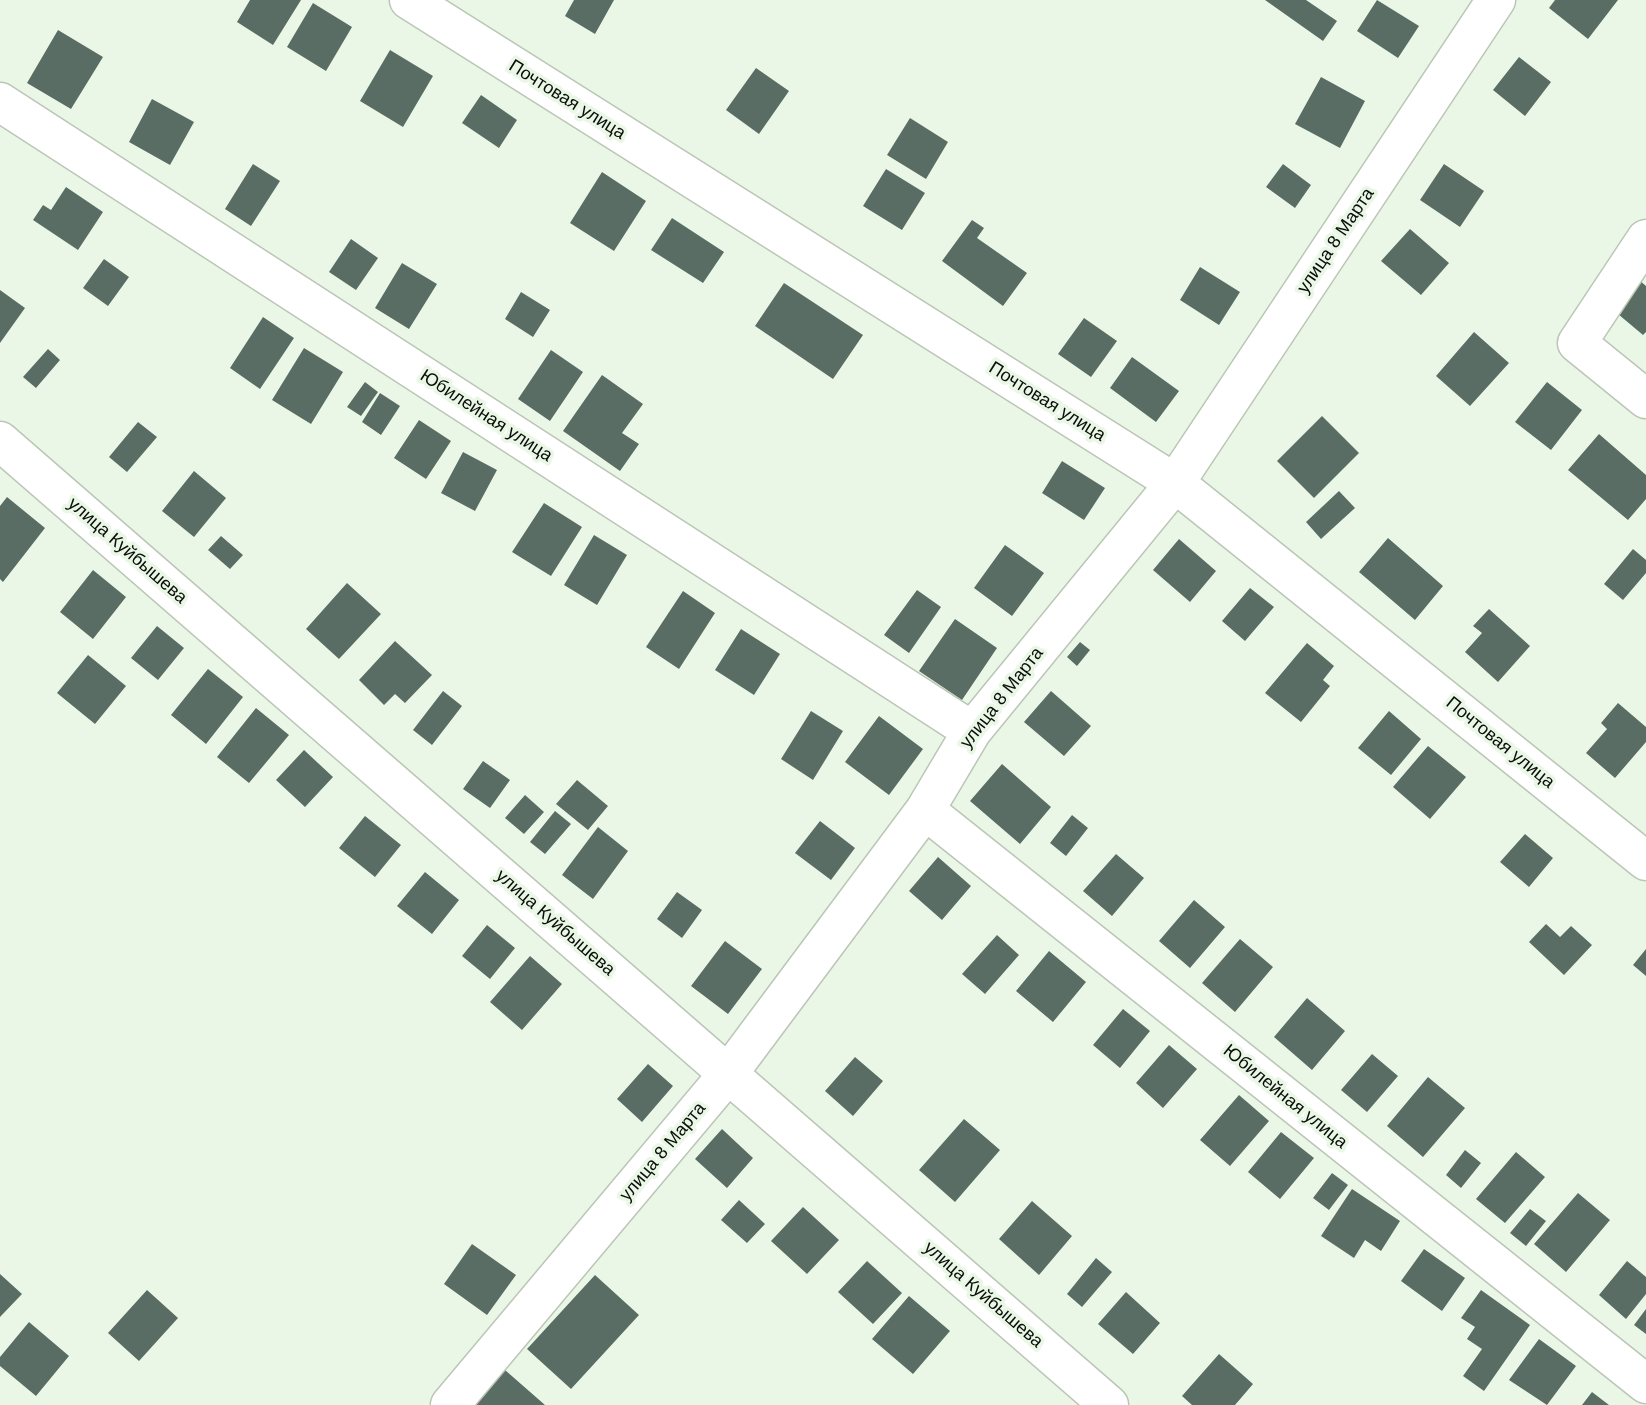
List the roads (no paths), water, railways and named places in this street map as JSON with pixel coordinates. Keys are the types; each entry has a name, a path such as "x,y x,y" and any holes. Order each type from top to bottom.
{"street":[{"name":"Почтовая улица","path":"408,0 1175,483 1646,861"},
{"name":"улица 8 Марта","path":"450,1405 729,1074 925,810 972,731 1175,483 1496,0"},
{"name":"Юбилейная улица","path":"0,102 972,731"},
{"path":"1646,239 1577,343 1646,398"},
{"name":"улица Куйбышева","path":"0,441 1109,1405"},
{"name":"Юбилейная улица","path":"925,810 1646,1384"}]}
